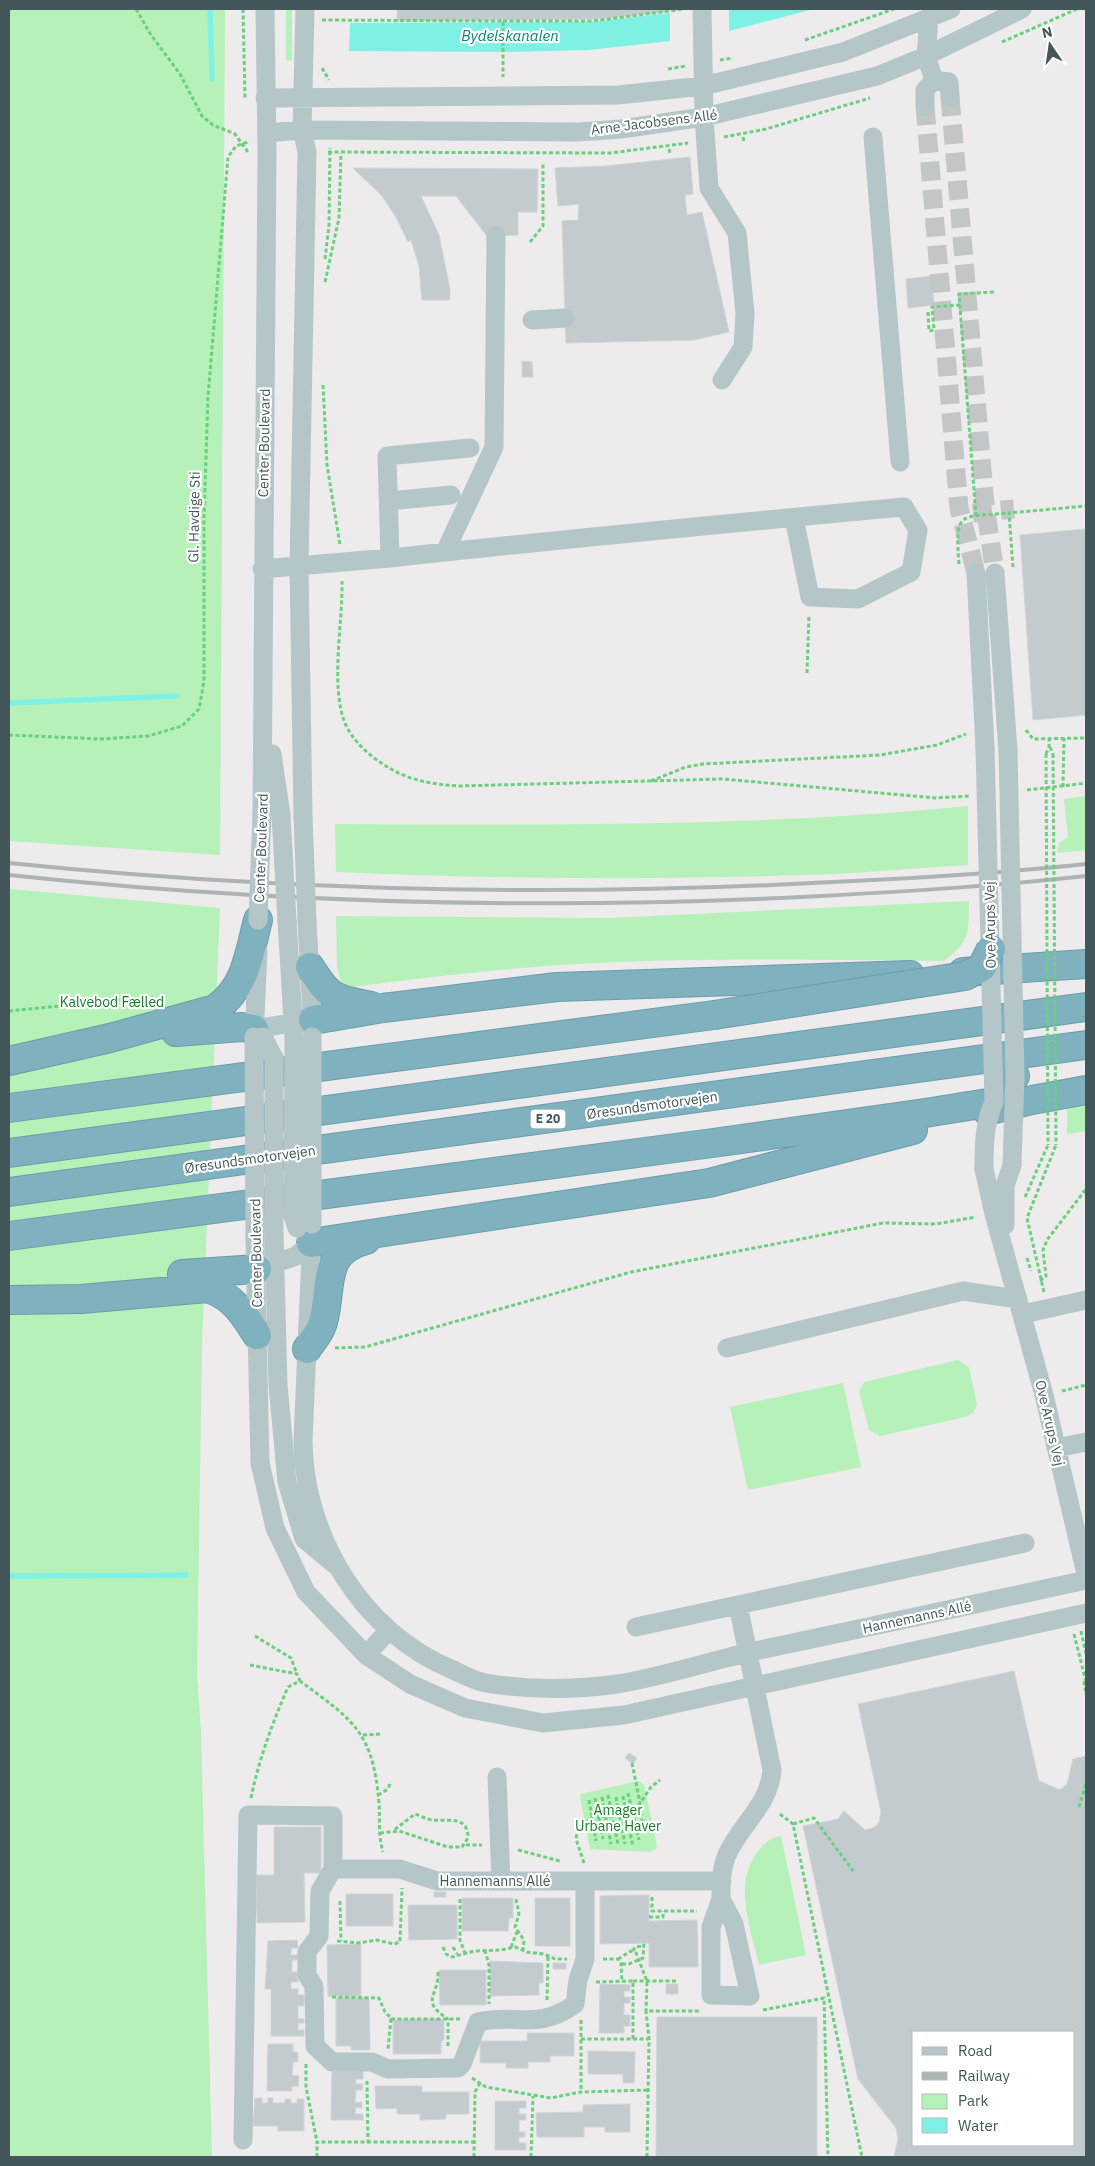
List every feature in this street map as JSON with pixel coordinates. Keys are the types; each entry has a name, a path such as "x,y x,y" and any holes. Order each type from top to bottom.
{"highway":[{"path":"9,1061 110,1038 215,1009 229,999 242,980 258,920"},
{"path":"9,1108 714,1015 965,976 982,967 991,949"},
{"path":"303,1029 383,1008 557,987 818,979 1086,964"},
{"path":"310,967 325,990 339,999 383,1008"},
{"path":"9,1153 1086,1007"},
{"path":"110,1038 242,1027 257,1034"},
{"name":"Øresundsmotorvejen","path":"9,1192 1086,1045"},
{"path":"9,1236 713,1143 994,1102 1006,1091 1015,1076"},
{"path":"307,1349 323,1324 331,1266 342,1251 361,1242 416,1228 709,1182 1032,1100 1086,1090"},
{"path":"307,1232 416,1228"},
{"path":"9,1284 267,1266"},
{"path":"9,1300 80,1298 207,1288 222,1293 240,1310 257,1335"}],"street":[{"name":"Center Boulevard","path":"265,9 266,89 259,137 264,698 258,920 255,1238 267,1266 257,1335 260,1463 275,1528 306,1592 366,1655"},
{"path":"702,9 704,117 709,188 736,233 745,313 743,347 722,380"},
{"path":"266,89 618,94 703,86 843,52 951,9"},
{"name":"Arne Jacobsens Allé","path":"259,137 302,130 578,132 621,129 704,117 877,76 926,56 1022,9"},
{"path":"303,1029 310,967 303,816 299,566 307,152 302,130 303,89 312,14"},
{"path":"929,19 926,56 934,80"},
{"path":"934,80 949,82 950,97"},
{"path":"925,106 925,90 934,80"},
{"path":"873,137 900,462"},
{"path":"444,552 494,447 496,235"},
{"path":"532,320 565,318"},
{"path":"390,558 387,456 470,448"},
{"path":"389,501 451,495"},
{"path":"262,569 341,563 904,507 918,530 911,572 858,599 810,597 794,518"},
{"name":"Ove Arups Vej","path":"968,569 986,748 994,1102 986,1120 984,1169 994,1214 1044,1395 1086,1574"},
{"name":"Ove Arups Vej","path":"1004,571 1015,1076 1012,1165 1005,1186 1003,1211 1011,1273"},
{"path":"264,698 281,815 287,921 303,1029 307,1232 307,1349 303,1455 312,1510 337,1567 364,1605 389,1630 366,1655 410,1684 466,1708 543,1723 624,1715 1086,1613"},
{"path":"303,1029 257,1034 274,1058 274,1234 267,1266 287,1482 304,1539 337,1567"},
{"path":"267,1266 296,1256 307,1232"},
{"path":"727,1348 963,1291 1020,1307 1052,1308 1086,1300"},
{"path":"1056,1448 1086,1442"},
{"path":"636,1627 1025,1543"},
{"name":"Hannemanns Allé","path":"389,1630 428,1659 483,1683 544,1689 618,1684 748,1653 1086,1580"},
{"path":"721,1890 734,1924 750,1996 711,1995 711,1927 721,1890 727,1856 763,1802 771,1779 771,1761 738,1605"},
{"path":"498,1777 500,1847 508,1881"},
{"path":"243,2140 248,1815 333,1816 340,1869 320,1891 319,1935 307,1952 307,1975 314,1986 315,2046 332,2062 374,2062 388,2069 460,2067 476,2024 488,2020 547,2019 573,2006 576,2002 577,1983 585,1960 585,1881"},
{"name":"Hannemanns Allé","path":"340,1869 408,1870 432,1881 585,1881 721,1890"}],"path":[{"path":"136,9 151,35 180,74 202,116 213,125 235,134 253,160"},
{"path":"243,9 243,80 266,89"},
{"path":"312,14 503,22 593,21 687,9"},
{"path":"802,41 894,9"},
{"path":"998,43 1077,9"},
{"path":"503,22 504,79"},
{"path":"661,70 740,56"},
{"path":"496,79 512,79"},
{"path":"303,89 335,80"},
{"path":"242,144 259,137"},
{"name":"Gl. Havdige Sti","path":"9,735 100,739 148,736 182,726 199,709 204,681 204,517 208,397 228,157 236,146 242,144"},
{"path":"329,152 329,225 322,285 339,218 341,153"},
{"path":"530,242 543,226 543,162"},
{"path":"976,516 959,294 994,292"},
{"path":"928,312 929,330 934,330 932,307 960,304"},
{"path":"323,381 327,465 341,563 338,678 341,709 345,724 374,758 404,777 436,785 723,779 936,798 976,796"},
{"path":"968,569 957,529 960,522 976,516 1086,506"},
{"path":"1004,571 1008,513"},
{"path":"807,673 810,597"},
{"path":"1026,728 1029,737 1033,739 1086,738"},
{"path":"646,782 686,767 703,764 772,759 846,758 905,752 949,741 972,730"},
{"path":"1063,787 1064,738"},
{"path":"1020,1206 1048,1145 1046,754 1049,747 1049,739"},
{"path":"1049,747 1054,754 1056,1145 1027,1218 1040,1281 1043,1290 1050,1297 1052,1308"},
{"path":"1024,791 1086,783"},
{"path":"9,1011 151,997 160,1002"},
{"path":"1040,1281 1046,1276 1043,1250 1047,1240 1086,1189"},
{"path":"307,1349 366,1347 630,1272 883,1223 936,1224 994,1214"},
{"path":"1044,1395 1086,1385"},
{"path":"1086,1626 1073,1629 1086,1695"},
{"path":"255,1636 291,1658 300,1681 343,1713 363,1735 370,1752 378,1795 381,1845 395,1869 402,1890 400,1942 394,1944 377,1940 358,1942 317,1940"},
{"path":"1083,1638 1086,1654"},
{"path":"250,1665 297,1674"},
{"path":"1083,1676 1086,1682"},
{"path":"248,1815 265,1742 288,1687 300,1681"},
{"path":"363,1735 382,1734"},
{"path":"632,1763 643,1824"},
{"path":"585,1881 576,1831 583,1822 592,1817 612,1816 632,1810 654,1784 660,1780"},
{"path":"378,1795 388,1789 390,1784"},
{"path":"1079,1807 1086,1784"},
{"path":"628,1793 639,1840"},
{"path":"608,1795 618,1844"},
{"path":"623,1796 633,1848"},
{"path":"602,1797 611,1844"},
{"path":"616,1797 625,1844"},
{"path":"595,1798 603,1840"},
{"path":"589,1800 596,1841"},
{"path":"394,1830 414,1814 432,1820 456,1819 463,1824 468,1834 466,1845"},
{"path":"780,1814 793,1824 827,1998 862,2157"},
{"path":"793,1824 814,1818 853,1871"},
{"path":"404,1822 408,1834"},
{"path":"380,1832 394,1830 448,1847 458,1848 466,1845 500,1847 552,1860 567,1861"},
{"path":"340,1869 349,1887 340,1892 341,1941"},
{"path":"460,1881 460,1940 465,1953"},
{"path":"508,1881 519,1912 515,1923 517,1932 524,1940 523,1951"},
{"path":"652,1892 652,1911 700,1911"},
{"path":"649,1917 664,1917 663,1911"},
{"path":"511,1947 517,1932"},
{"path":"443,1946 449,1956 485,1950 502,1950 511,1947 555,1959 585,1960 618,1959 633,1951 635,1947 644,1945 643,1956 638,1960 628,1964 622,1963 618,1959"},
{"path":"453,1947 455,1953 460,1955"},
{"path":"485,1950 489,1972 488,2020"},
{"path":"633,1951 646,1982 646,2011 649,2039 647,2157"},
{"path":"547,2019 548,1956"},
{"path":"622,1963 622,1982"},
{"path":"391,2019 448,2019 434,2009 431,2001 438,1972"},
{"path":"633,1981 633,2039"},
{"path":"577,1983 677,1981"},
{"path":"314,1997 377,1997 391,2019 388,2038 388,2069"},
{"path":"759,2010 827,1998"},
{"path":"827,1998 828,2157"},
{"path":"573,2006 581,2022 581,2092"},
{"path":"646,2011 705,2011"},
{"path":"581,2040 649,2039"},
{"path":"315,2046 307,2057 306,2087 318,2142 317,2157"},
{"path":"367,2062 368,2142"},
{"path":"460,2067 486,2087 532,2096 551,2098 581,2092 649,2090"},
{"path":"474,2157 475,2092 480,2083"},
{"path":"531,2157 532,2096"},
{"path":"318,2142 474,2142"}],"green space":[{"path":"9,9 225,9 220,855 9,841"},
{"path":"286,9 292,9 292,61 286,60"},
{"path":"1086,796 1086,850 1057,853 1059,843 1068,837 1064,799"},
{"path":"968,806 968,865 822,874 685,878 568,878 336,872 335,824 493,825 731,821 889,813"},
{"name":"Kalvebod Fælled","path":"9,889 220,908 202,1345 197,1674 201,1731 212,2157 9,2157"},
{"path":"969,901 968,929 964,941 944,961 741,960 585,963 518,968 351,987 341,982 337,967 336,916 609,918"},
{"path":"1086,1104 1086,1131 1067,1134 1067,1107"},
{"path":"958,1360 969,1367 977,1405 973,1413 965,1417 880,1436 869,1430 859,1392 864,1382"},
{"path":"843,1383 861,1467 748,1490 730,1407"},
{"name":"Amager Urbane Haver","path":"638,1781 644,1785 657,1845 656,1849 650,1852 590,1849 581,1794"},
{"path":"781,1836 806,1955 759,1965 746,1908 746,1879 750,1866 762,1846 767,1841"}],"water":[{"path":"729,9 814,9 729,31"},
{"name":"Bydelskanalen","path":"670,13 670,41 589,50 503,52 349,51 350,23 591,22"}],"building":[{"path":"397,9 665,9 665,12 597,19 397,21"},
{"path":"690,157 693,194 685,195 687,215 702,212 729,332 694,340 566,343 562,221 578,220 579,204 558,206 555,168 606,166"},
{"path":"353,168 538,169 537,212 518,212 518,235 487,236 456,196 421,196 439,235 450,289 450,300 422,300 419,266 411,240 408,242 396,217 382,196"},
{"path":"932,276 934,305 908,308 906,279"},
{"path":"522,361 532,362 533,377 522,377"},
{"path":"1086,529 1086,715 1033,720 1020,535"},
{"path":"1014,1671 1039,1781 1060,1790 1067,1784 1073,1759 1086,1756 1086,2157 894,2157 898,2139 896,2128 858,2079 803,1826 838,1819 844,1811 865,1830 875,1827 879,1822 881,1812 858,1704"},
{"path":"629,1753 637,1758 633,1764 625,1758"},
{"path":"274,1827 321,1827 321,1873 304,1873 305,1922 257,1923 256,1875 274,1875"},
{"path":"434,1892 446,1892 446,1897 434,1897"},
{"path":"346,1894 393,1894 393,1926 346,1926"},
{"path":"649,1895 649,1921 697,1920 698,1967 649,1967 649,1943 600,1944 600,1896"},
{"path":"462,1898 513,1898 513,1918 509,1918 508,1931 462,1931"},
{"path":"535,1898 570,1898 570,1946 535,1946"},
{"path":"408,1905 457,1905 457,1939 409,1940"},
{"path":"297,1940 298,1948 291,1948 291,1955 298,1955 298,1960 292,1960 292,1972 298,1972 298,1982 291,1982 291,1989 298,1989 298,1995 304,1995 304,2006 298,2006 298,2019 304,2019 304,2023 298,2023 298,2030 304,2030 304,2036 271,2036 271,1989 265,1989 268,1941"},
{"path":"361,1944 361,1996 328,1996 327,1945"},
{"path":"490,1961 543,1963 543,1983 539,1983 539,1995 490,1996"},
{"path":"553,1963 566,1963 566,1969 553,1969"},
{"path":"439,1970 486,1970 486,2005 440,2005"},
{"path":"600,1984 630,1985 630,1991 624,1991 624,1997 630,1997 630,2003 624,2003 624,2015 630,2015 630,2026 624,2026 624,2033 599,2033"},
{"path":"666,1984 678,1984 678,1994 666,1994"},
{"path":"336,1998 369,1998 370,2050 351,2050 351,2046 336,2046"},
{"path":"657,2017 817,2017 817,2157 656,2157"},
{"path":"441,2019 444,2021 444,2040 441,2041 441,2054 393,2054 393,2020"},
{"path":"527,2033 574,2033 574,2056 550,2056 550,2062 528,2062 528,2068 506,2068 506,2063 480,2063 480,2041 527,2041"},
{"path":"268,2044 293,2044 293,2052 298,2052 298,2062 293,2062 292,2075 299,2076 298,2087 292,2086 292,2091 267,2091"},
{"path":"588,2051 635,2052 634,2083 623,2083 623,2074 588,2074"},
{"path":"332,2071 363,2071 363,2079 356,2079 356,2084 363,2084 362,2090 356,2090 355,2103 362,2102 362,2108 356,2107 355,2114 363,2114 363,2120 331,2120"},
{"path":"375,2086 422,2086 422,2092 469,2092 469,2114 446,2114 446,2119 420,2120 420,2114 397,2114 397,2108 376,2109"},
{"path":"255,2098 262,2098 262,2103 268,2103 268,2098 273,2098 273,2103 285,2103 285,2099 291,2099 291,2103 297,2103 297,2099 304,2099 304,2131 278,2131 278,2126 253,2126"},
{"path":"495,2101 526,2101 526,2108 519,2108 519,2114 526,2114 526,2120 519,2120 519,2132 525,2132 525,2137 519,2137 519,2143 526,2143 526,2150 495,2150"},
{"path":"630,2104 630,2132 605,2132 605,2127 584,2127 584,2137 537,2137 536,2113 583,2112 583,2105"}],"waterway":[{"path":"210,9 212,79"},
{"path":"9,703 177,696"},
{"path":"9,1576 186,1575"}],"tunnel":[{"path":"950,97 985,505 995,573"},
{"path":"925,106 959,508 976,573"},
{"path":"973,513 1014,509"}],"railway":[{"path":"9,863 214,880 420,889 523,890 729,887 959,875 1086,864"},
{"path":"9,875 110,885 313,898 516,903 618,903 821,896 921,890 1086,876"}]}
